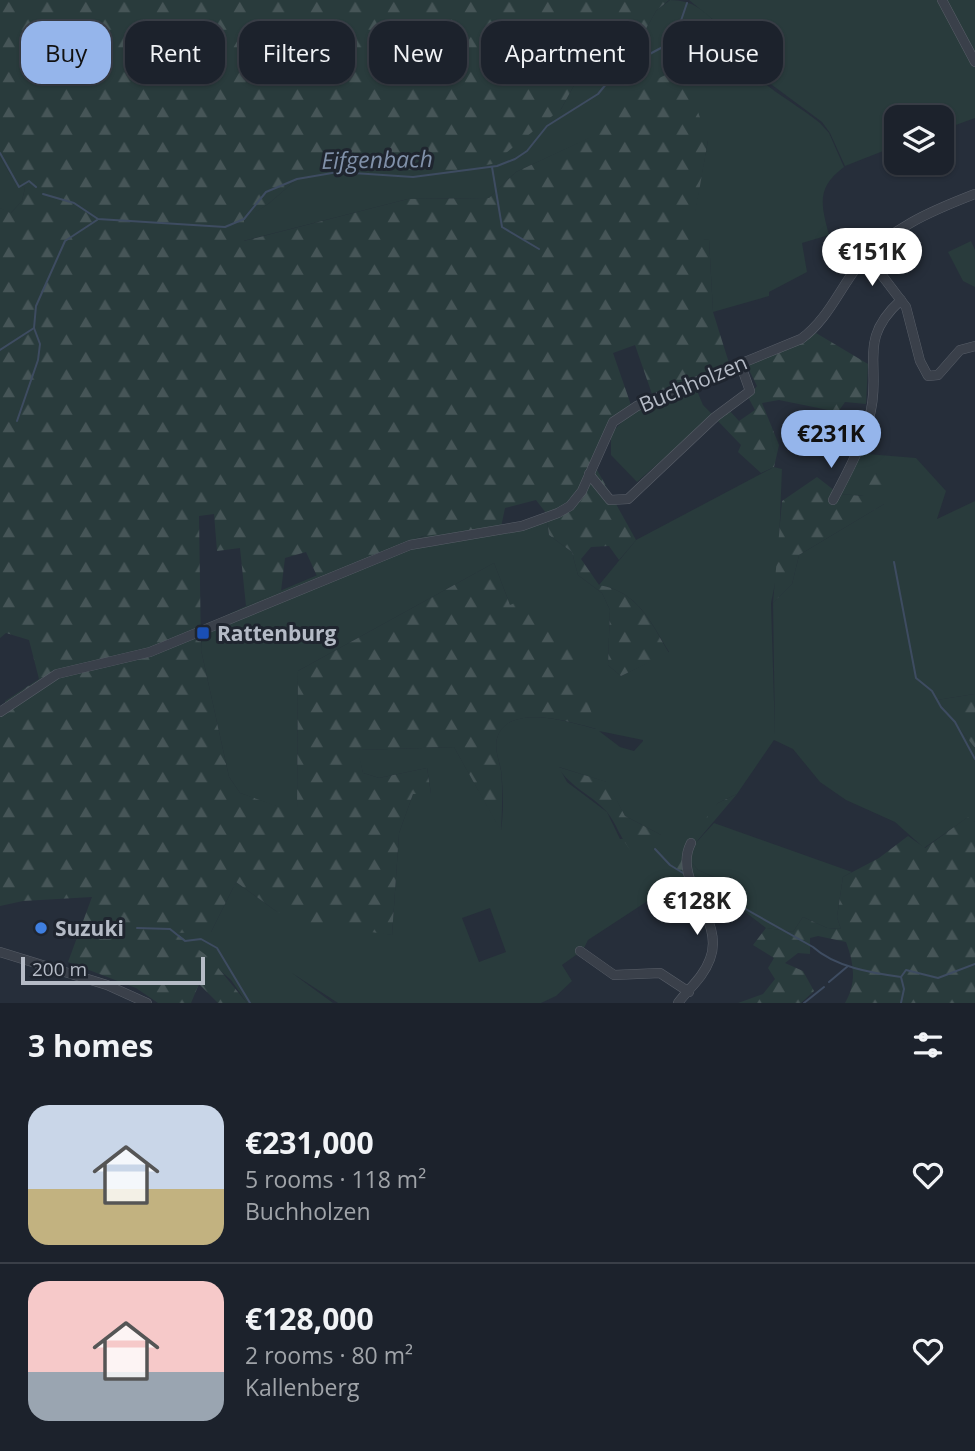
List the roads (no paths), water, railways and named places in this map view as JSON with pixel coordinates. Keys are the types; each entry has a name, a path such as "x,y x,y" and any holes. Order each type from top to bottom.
{"street":[{"path":"942,0 975,62"},
{"name":"Buchholzen","path":"0,712 57,674 149,652 410,545 536,522 570,506 582,491 605,436 614,422 628,411 740,363 786,347 812,330 868,257 905,225 975,194"},
{"path":"868,257 907,310 920,361 928,376 938,375 960,350 975,346"},
{"path":"833,500 862,438 872,409 874,338 887,314 901,300"},
{"path":"589,474 610,500 628,499 715,417 749,393 751,389 740,363"},
{"path":"678,1003 699,981 712,952 709,920 687,869 687,853 691,843"},
{"path":"580,951 614,975 660,973 689,992"},
{"path":"0,952 107,985 147,1003"}],"waterway":[{"name":"Eifgenbach","path":"43,194 74,203 98,219 225,227 244,219 266,192 297,179 338,172 413,177 497,166 527,151 547,126 598,94 616,72 674,41 687,3"},
{"name":"Eifgenbach","path":"0,153 19,187 29,181 36,187"},
{"path":"492,167 502,227 539,249"},
{"name":"Eifgenbach","path":"17,421 38,360 40,344 34,328 36,306 65,241 97,220"},
{"name":"Eifgenbach","path":"0,350 34,328"},
{"path":"894,562 916,678 932,691 941,707 955,722 975,759"},
{"path":"655,849 670,865 683,873"},
{"path":"694,880 832,960 854,968 901,977 906,970 938,978 975,964"},
{"path":"137,928 170,929 185,941 201,939 217,948 250,1003"},
{"path":"829,982 848,966"},
{"path":"901,977 904,989 901,1003"},
{"path":"804,1003 824,987"}],"place":[{"name":"Rattenburg","path":"203,633"},
{"name":"Suzuki","path":"41,928"}]}
